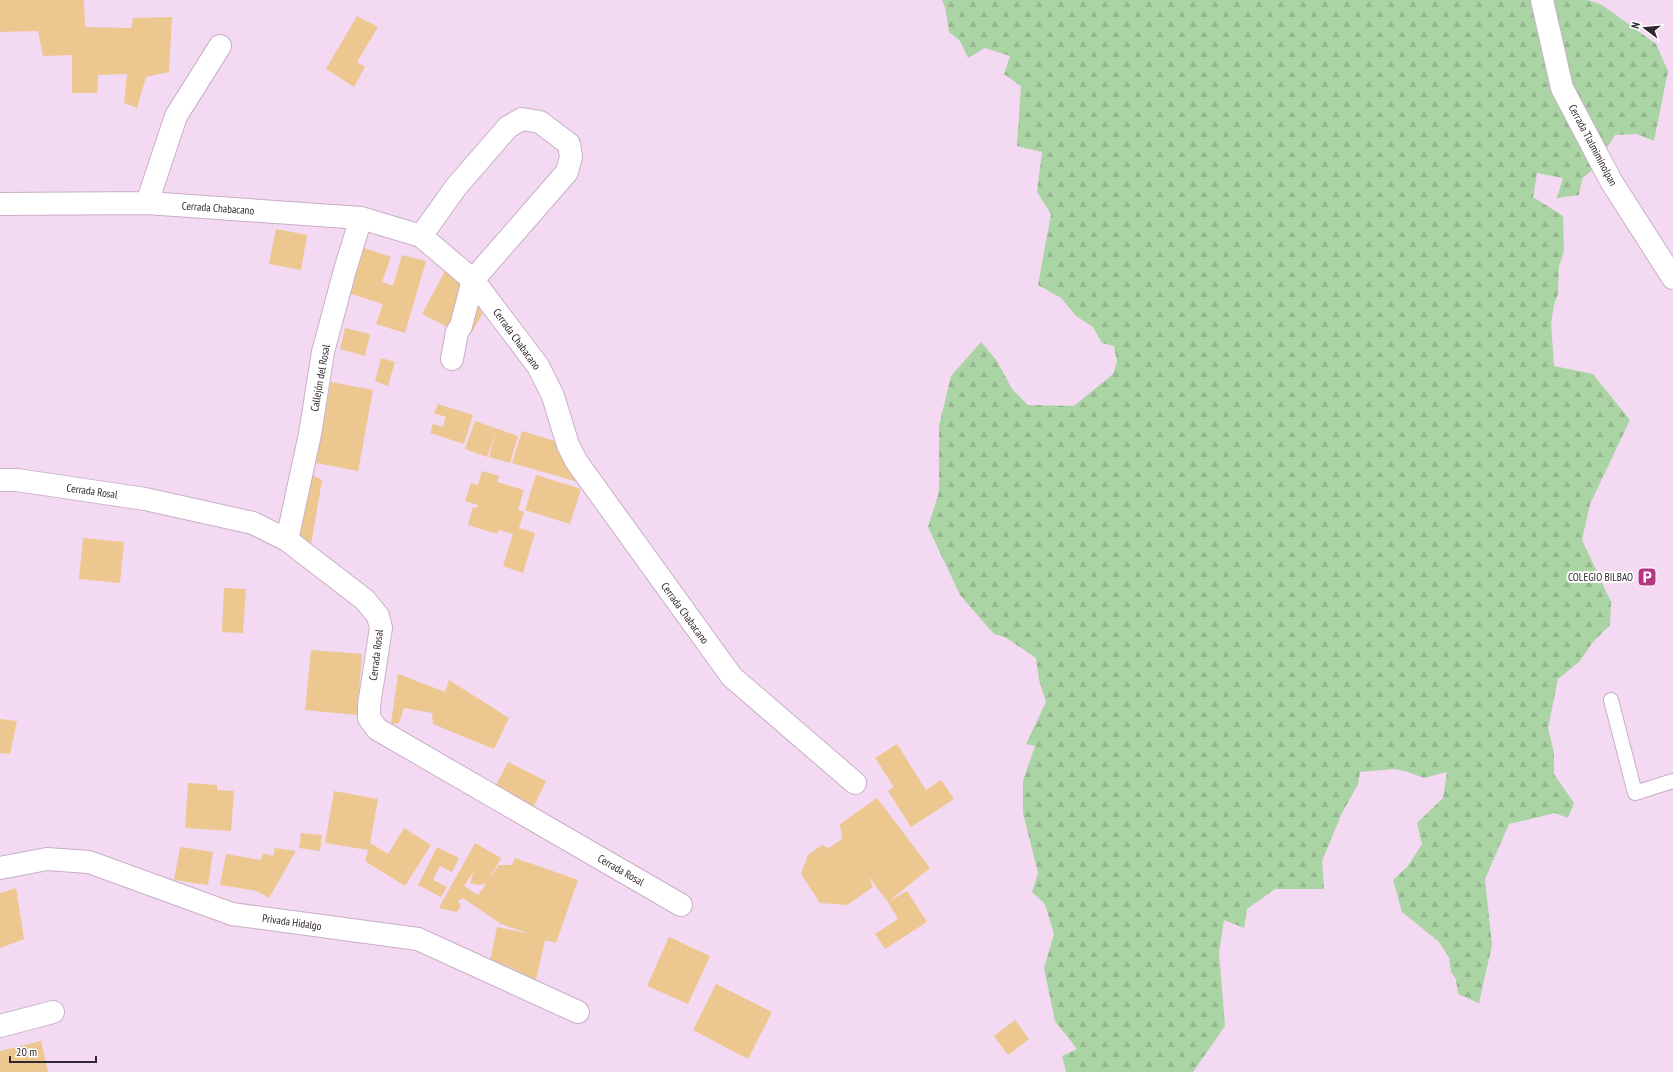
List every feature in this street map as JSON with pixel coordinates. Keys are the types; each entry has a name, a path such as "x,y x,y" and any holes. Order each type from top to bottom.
{"street":[{"name":"Cerrada Tlalmiminolpan","path":"1542,0 1562,88 1611,181 1673,278"},
{"path":"147,203 176,116 220,46"},
{"path":"421,236 456,187 508,127 522,119 540,122 569,144 571,157 567,172 473,280 461,326 457,332 452,359"},
{"name":"Cerrada Chabacano","path":"0,204 147,203 361,218 421,236 473,280 538,366 554,396 568,445 576,461 732,677 855,783"},
{"name":"Callejón del Rosal","path":"287,540 310,434 323,352 345,270 361,218"},
{"name":"Cerrada Rosal","path":"0,480 18,480 146,499 253,523 287,540 365,600 378,616 381,628 368,705 369,718 377,729 681,905"},
{"name":"Privada Hidalgo","path":"0,868 48,859 89,862 232,914 418,939 578,1012"},
{"path":"0,1026 53,1012"}],"lane":[{"path":"1610,700 1635,793 1673,781"}],"green space":[{"path":"942,0 1588,0 1602,5 1656,44 1668,71 1654,141 1637,134 1615,135 1593,169 1582,179 1579,195 1557,198 1563,178 1537,173 1533,197 1563,216 1564,251 1559,266 1558,294 1554,305 1551,323 1554,366 1593,374 1630,420 1590,504 1582,540 1611,602 1610,625 1592,643 1580,661 1558,679 1548,728 1554,753 1554,774 1574,803 1568,818 1555,813 1509,824 1485,879 1492,945 1479,1003 1458,994 1456,979 1451,972 1449,957 1438,941 1402,912 1393,880 1408,866 1422,844 1417,823 1443,798 1447,772 1424,778 1395,769 1360,772 1358,784 1342,813 1322,861 1324,889 1275,889 1247,909 1244,928 1224,920 1219,953 1225,1026 1193,1072 1066,1072 1062,1056 1077,1049 1055,1021 1044,968 1054,934 1045,904 1032,892 1038,873 1023,813 1023,781 1035,746 1026,744 1046,702 1039,680 1036,658 1005,637 994,634 960,595 928,527 939,492 939,426 951,376 981,342 997,361 1012,389 1028,405 1074,406 1113,374 1117,362 1114,346 1102,343 1093,327 1076,316 1061,298 1038,285 1051,214 1037,192 1042,152 1017,146 1021,86 1004,74 1010,56 985,48 968,58 960,41 949,32 945,7"}],"building":[{"path":"0,0 84,0 85,27 131,28 133,18 172,17 169,72 146,77 137,108 124,103 127,74 98,75 97,93 72,93 72,55 43,56 38,31 0,32"},
{"path":"357,16 378,27 357,62 365,67 354,87 326,69"},
{"path":"276,229 307,235 301,270 269,264"},
{"path":"364,248 391,257 382,282 393,286 402,255 426,261 405,333 376,324 383,304 348,293"},
{"path":"446,269 480,292 485,309 472,332 461,326 457,332 422,314"},
{"path":"345,328 370,334 365,356 340,349"},
{"path":"381,358 395,362 388,386 375,381"},
{"path":"331,382 373,390 358,471 316,463"},
{"path":"438,404 473,415 464,444 430,433 433,424 443,427 446,417 434,413"},
{"path":"475,421 518,436 510,463 489,457 496,431 487,457 465,449"},
{"path":"522,431 568,445 563,461 576,465 592,486 512,463"},
{"path":"306,471 322,480 311,545 295,535"},
{"path":"482,471 499,476 497,482 524,490 518,510 524,512 519,528 535,533 523,573 503,566 513,534 499,530 497,534 468,525 473,507 477,508 478,505 465,501 471,483 478,485"},
{"path":"536,475 581,489 570,524 525,510"},
{"path":"83,538 124,542 120,583 79,579"},
{"path":"224,588 246,589 243,633 222,632"},
{"path":"311,650 362,654 357,715 305,710"},
{"path":"398,674 445,692 449,680 509,718 494,749 433,724 432,713 404,708 399,723 391,724"},
{"path":"0,719 17,721 10,754 0,753"},
{"path":"897,744 926,790 941,780 954,799 911,827 888,791 894,787 875,758"},
{"path":"508,762 546,781 534,806 495,787"},
{"path":"188,783 217,785 217,790 234,791 231,831 185,828"},
{"path":"334,791 378,799 370,843 388,854 404,828 431,845 405,886 365,861 368,850 325,843"},
{"path":"877,798 930,868 888,902 868,876 873,887 847,905 820,903 801,874 808,855 822,845 829,848 842,839 840,824"},
{"path":"301,833 322,835 320,851 299,848"},
{"path":"475,843 501,858 488,881 499,865 512,865 515,858 578,880 556,943 545,940 535,984 510,979 513,968 490,962 497,927 530,934 501,924 463,898 458,901 461,906 457,912 439,908","holes":["474,871 470,883 478,885 486,884 478,895 464,886"]},
{"path":"180,847 213,852 208,885 174,880"},
{"path":"437,847 459,858 452,872 440,866 433,880 447,887 441,897 418,885"},
{"path":"275,848 296,851 269,898 257,891 220,885 226,854 261,860 263,853 273,856"},
{"path":"16,888 24,939 0,948 0,893"},
{"path":"907,891 927,922 885,949 875,934 898,919 888,902"},
{"path":"669,937 710,956 688,1004 647,986"},
{"path":"716,984 772,1012 748,1059 693,1030"},
{"path":"1015,1020 1029,1039 1008,1055 994,1036"},
{"path":"41,1041 48,1072 0,1072 0,1051"}],"place":[{"name":"COLEGIO BILBAO","path":"1647,577"}]}
